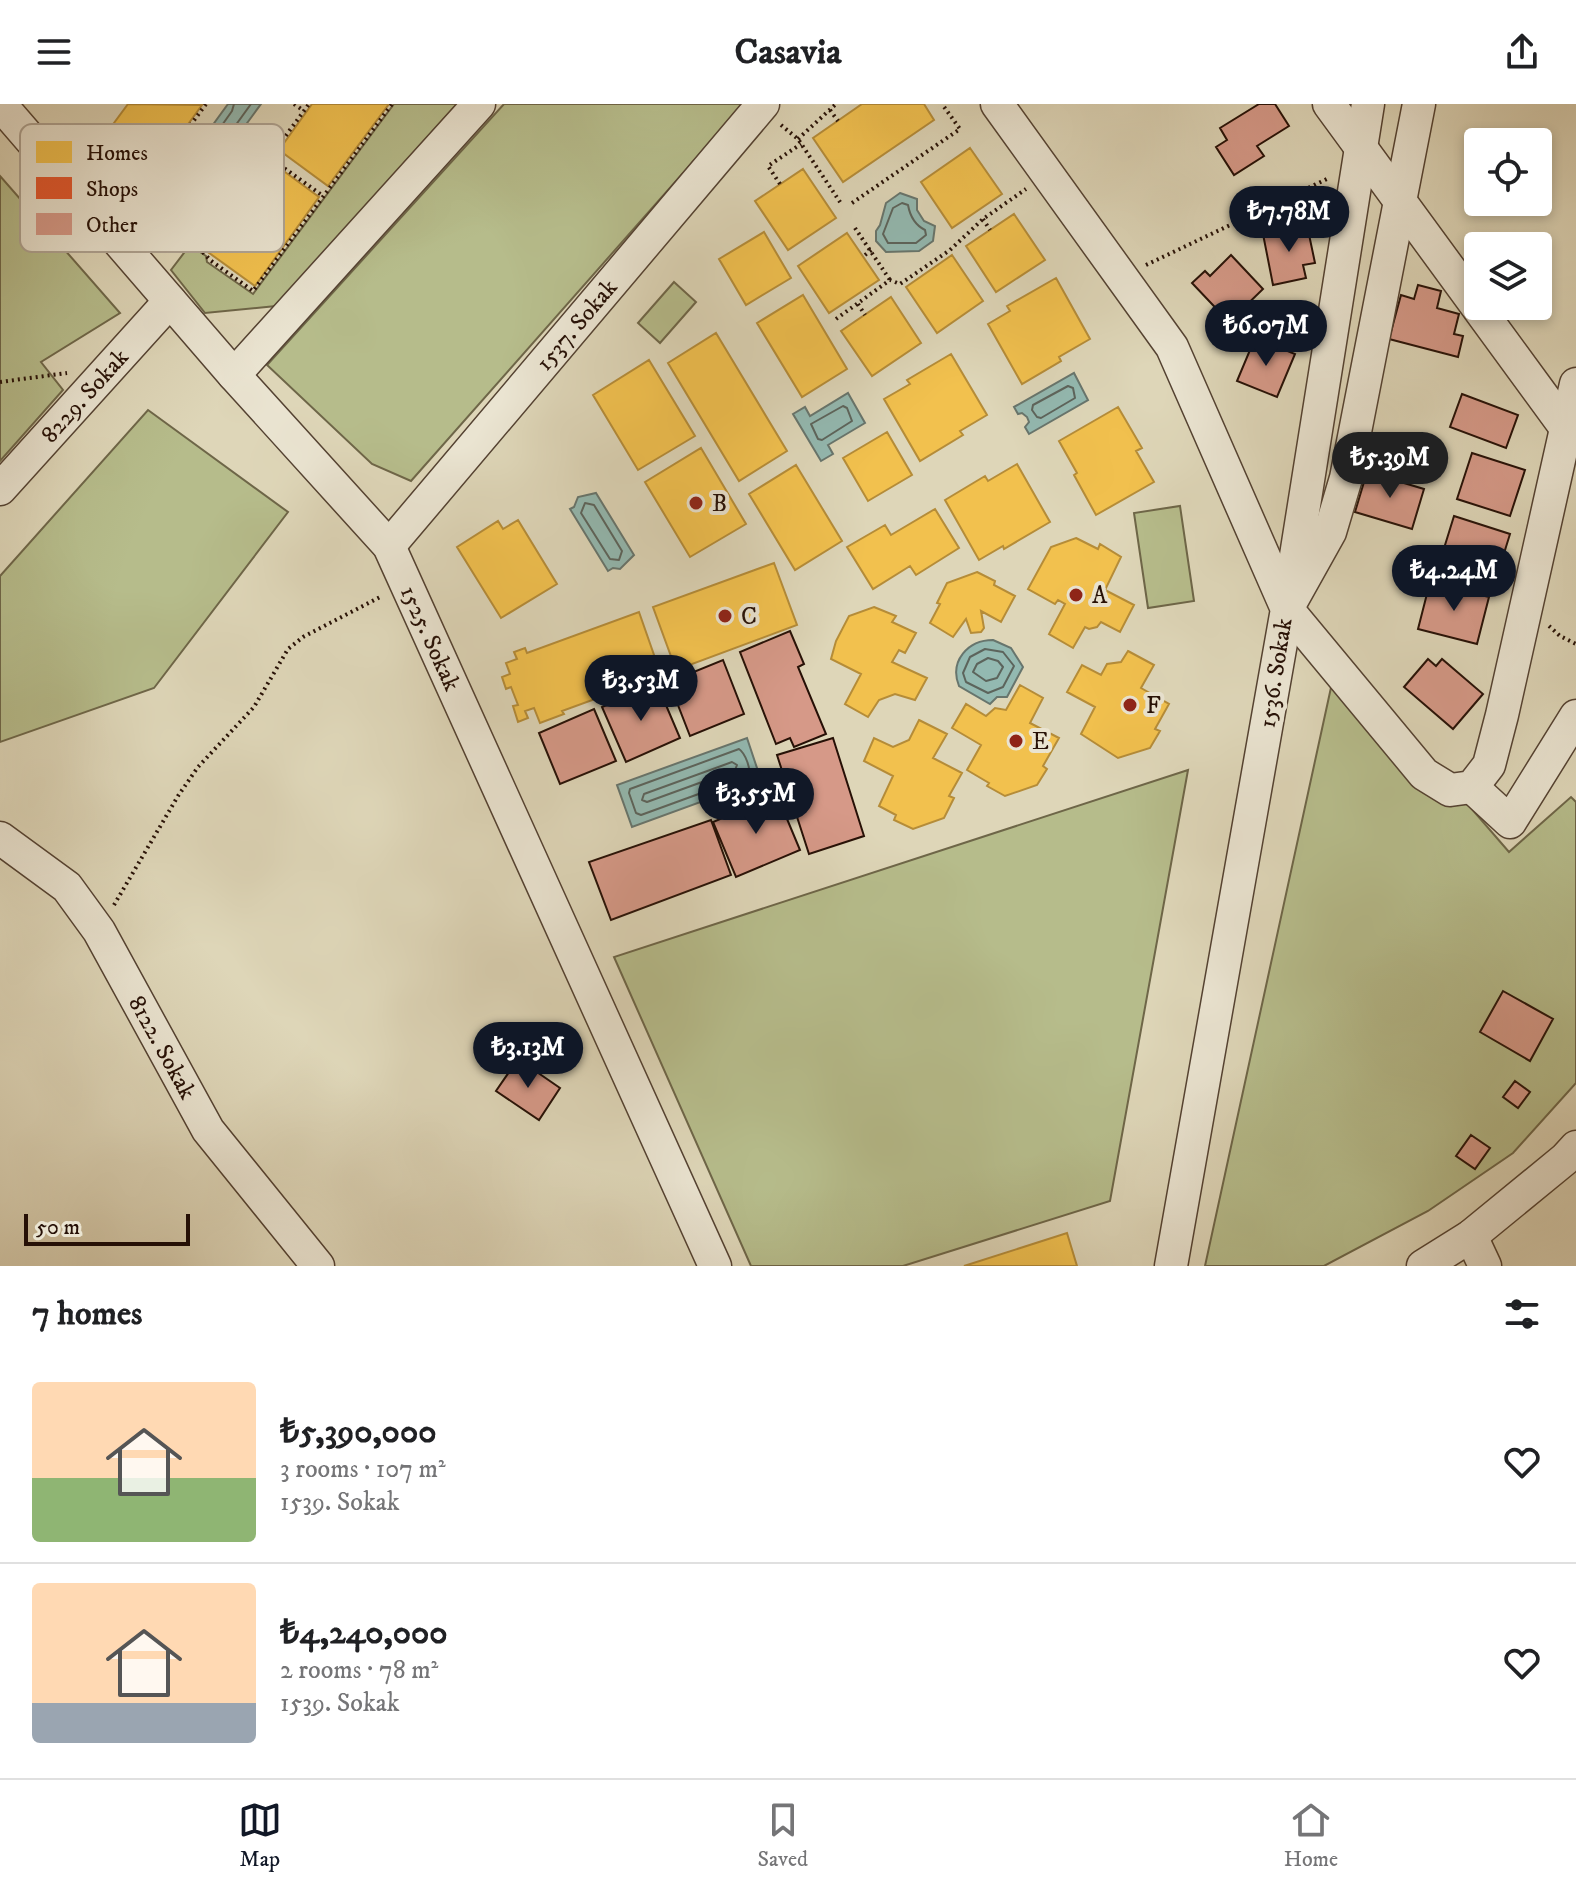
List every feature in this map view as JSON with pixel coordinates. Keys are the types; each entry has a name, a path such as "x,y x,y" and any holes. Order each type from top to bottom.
{"street":[{"name":"1525. Sokak","path":"0,104 20,127"},
{"path":"234,375 479,104"},
{"name":"1537. Sokak","path":"389,546 763,104"},
{"name":"1536. Sokak","path":"997,104 1172,347 1287,609 1171,1266"},
{"path":"1329,104 1358,157 1399,204 1571,436"},
{"path":"1368,104 1287,609 1424,774 1450,790 1472,787 1489,765 1571,436 1576,384"},
{"path":"1287,609 1330,532 1346,478 1419,104"},
{"name":"1525. Sokak","path":"128,252 389,546 715,1266"},
{"name":"8229. Sokak","path":"0,489 170,301"},
{"path":"1472,787 1510,822 1576,716"},
{"name":"8122. Sokak","path":"0,838 67,887 99,931 208,1130 318,1266"},
{"path":"1423,1266 1471,1236 1576,1147"},
{"path":"1471,1236 1485,1266"}],"path":[{"path":"191,124 206,104"},
{"path":"294,104 304,111"},
{"path":"284,138 309,104"},
{"path":"284,249 392,104"},
{"path":"836,104 798,139 842,205"},
{"path":"852,203 960,129 942,104"},
{"path":"830,110 838,121"},
{"path":"780,184 768,166 801,144"},
{"path":"1121,277 1358,157"},
{"path":"284,168 323,196"},
{"path":"855,228 890,280 900,284 926,270 983,219 1048,174"},
{"path":"983,219 990,230"},
{"path":"865,255 872,250"},
{"path":"133,258 138,252"},
{"path":"203,252 253,291 282,252"},
{"path":"836,319 890,280"},
{"path":"858,304 865,315"},
{"path":"0,382 78,371 115,361"},
{"path":"99,931 178,796 198,767 254,707 288,649 303,637 407,584"}],"green space":[{"path":"394,104 457,104 276,306 205,313 171,270 185,252 200,252 206,256 207,262 253,294"},
{"path":"504,104 744,104 411,481 372,464 267,365"},
{"path":"0,176 20,199 20,252 67,252 120,313 41,362 63,390 0,461"},
{"path":"674,282 696,302 660,343 638,323"},
{"path":"148,410 288,512 154,688 0,742 0,576"},
{"path":"1180,506 1194,601 1148,608 1134,513"},
{"path":"1332,683 1381,704 1509,852 1571,797 1576,802 1576,1083 1513,1153 1428,1211 1324,1266 1205,1266"},
{"path":"1188,770 1110,1201 903,1266 751,1266 614,957"}],"water":[{"path":"228,104 261,104 246,124 213,124"},
{"path":"900,193 917,199 917,210 924,221 935,226 933,241 919,251 886,252 876,241 876,231 886,203"},
{"path":"1074,373 1088,400 1029,434 1025,427 1029,422 1027,417 1018,414 1014,407"},
{"path":"848,393 865,423 828,445 833,454 821,461 793,414 805,407 810,416"},
{"path":"596,493 634,555 620,569 608,571 570,509 578,497"},
{"path":"993,640 1011,648 1023,667 1007,697 997,697 990,704 959,686 957,668 959,660 969,648"},
{"path":"747,738 761,780 632,827 617,785"}],"building: Homes":[{"path":"128,104 202,105 188,124 113,124"},
{"path":"312,104 389,104 328,186 284,154 284,143"},
{"path":"862,104 924,104 934,120 843,182 813,138"},
{"path":"970,148 1002,194 952,228 921,182"},
{"path":"803,169 836,218 788,250 755,201"},
{"path":"284,171 319,197 284,246"},
{"path":"1014,214 1045,260 996,292 966,246"},
{"path":"764,232 791,278 746,305 719,259"},
{"path":"847,233 879,280 829,313 798,266"},
{"path":"208,252 279,252 255,286"},
{"path":"952,255 983,301 937,333 906,287"},
{"path":"1056,278 1090,339 1022,384 988,324 1010,311 1007,306"},
{"path":"803,295 847,369 802,397 757,323"},
{"path":"891,297 921,343 872,376 841,331"},
{"path":"716,333 787,451 739,481 668,363"},
{"path":"951,354 987,415 960,431 963,435 920,461 884,399 910,384 907,380"},
{"path":"649,360 695,436 638,470 593,395"},
{"name":"A","path":"1118,407 1142,448 1136,451 1154,482 1096,515 1059,441"},
{"path":"887,432 912,475 868,501 843,458"},
{"name":"B","path":"701,448 746,524 690,557 645,482"},
{"path":"1017,464 1050,522 979,560 945,500 985,476 988,481"},
{"path":"796,465 842,541 795,570 749,494"},
{"path":"935,509 959,548 916,575 910,566 873,589 847,547 885,525 891,535"},
{"path":"518,520 557,584 501,618 457,547 498,521 503,529"},
{"name":"A","path":"1076,538 1098,549 1100,544 1121,557 1105,590 1134,605 1120,632 1101,622 1097,627 1085,627 1073,648 1049,634 1065,604 1058,600 1055,604 1028,589 1051,547"},
{"name":"C","path":"774,563 797,625 676,670 653,607"},
{"path":"977,572 1015,596 1001,622 981,611 984,628 981,632 971,633 966,619 953,637 930,623 947,583"},
{"path":"874,607 896,616 892,622 916,633 905,653 899,650 892,662 927,678 915,700 895,694 879,700 868,717 845,704 861,674 831,659 849,616"},
{"path":"639,612 661,675 562,711 564,714 540,723 534,708 525,711 528,718 518,722 513,706 518,705 511,687 506,689 502,677 510,674 506,663 517,659 514,652 525,648 527,653"},
{"name":"F","path":"1128,651 1154,665 1141,688 1169,704 1155,729 1160,731 1150,748 1118,758 1081,734 1095,707 1067,692 1082,665 1101,675 1107,664 1121,662"},
{"name":"E","path":"1020,685 1043,698 1030,723 1059,738 1043,766 1047,769 1037,785 1005,796 967,770 981,745 952,728 966,704 986,716 995,708 1006,710"},
{"path":"919,720 947,734 933,758 962,773 949,796 954,798 944,818 913,829 894,820 896,815 879,806 893,776 864,761 874,738 893,747 909,740"},
{"path":"1067,1233 1077,1266 964,1266"}],"building: Other":[{"path":"1259,104 1275,104 1289,126 1257,146 1264,156 1234,175 1216,147 1227,140 1220,128"},
{"path":"1307,225 1315,263 1303,265 1306,278 1273,285 1263,234"},
{"path":"1231,255 1263,289 1229,322 1192,283 1205,271 1210,276"},
{"path":"1418,285 1441,291 1437,308 1459,314 1454,334 1463,336 1458,357 1389,339 1401,295 1414,299"},
{"path":"1255,338 1295,354 1277,397 1237,381"},
{"path":"1462,394 1518,415 1506,448 1450,427"},
{"path":"1472,453 1525,470 1510,516 1457,499"},
{"path":"1367,472 1424,489 1412,529 1355,512"},
{"path":"1454,516 1510,534 1497,576 1441,558"},
{"path":"1430,582 1489,597 1477,644 1418,629"},
{"path":"790,631 804,664 798,667 826,734 794,747 790,738 776,744 740,652"},
{"path":"1428,659 1436,666 1442,659 1483,694 1453,729 1404,687"},
{"path":"723,660 744,714 690,736 669,682"},
{"path":"657,684 680,738 626,762 602,707"},
{"path":"594,709 616,761 560,784 539,733"},
{"path":"833,738 864,836 809,854 777,755"},
{"path":"777,795 800,850 736,877 713,822"},
{"path":"711,820 731,875 611,920 589,862"},
{"path":"1503,991 1553,1019 1530,1061 1480,1032"},
{"path":"518,1059 560,1088 539,1120 496,1091"},
{"path":"1515,1081 1530,1092 1518,1108 1503,1097"},
{"path":"1471,1135 1490,1148 1475,1169 1456,1156"}],"place":[{"name":"B","path":"696,503"},
{"name":"A","path":"1076,595"},
{"name":"C","path":"725,616"},
{"name":"F","path":"1130,705"},
{"name":"E","path":"1016,741"}]}
